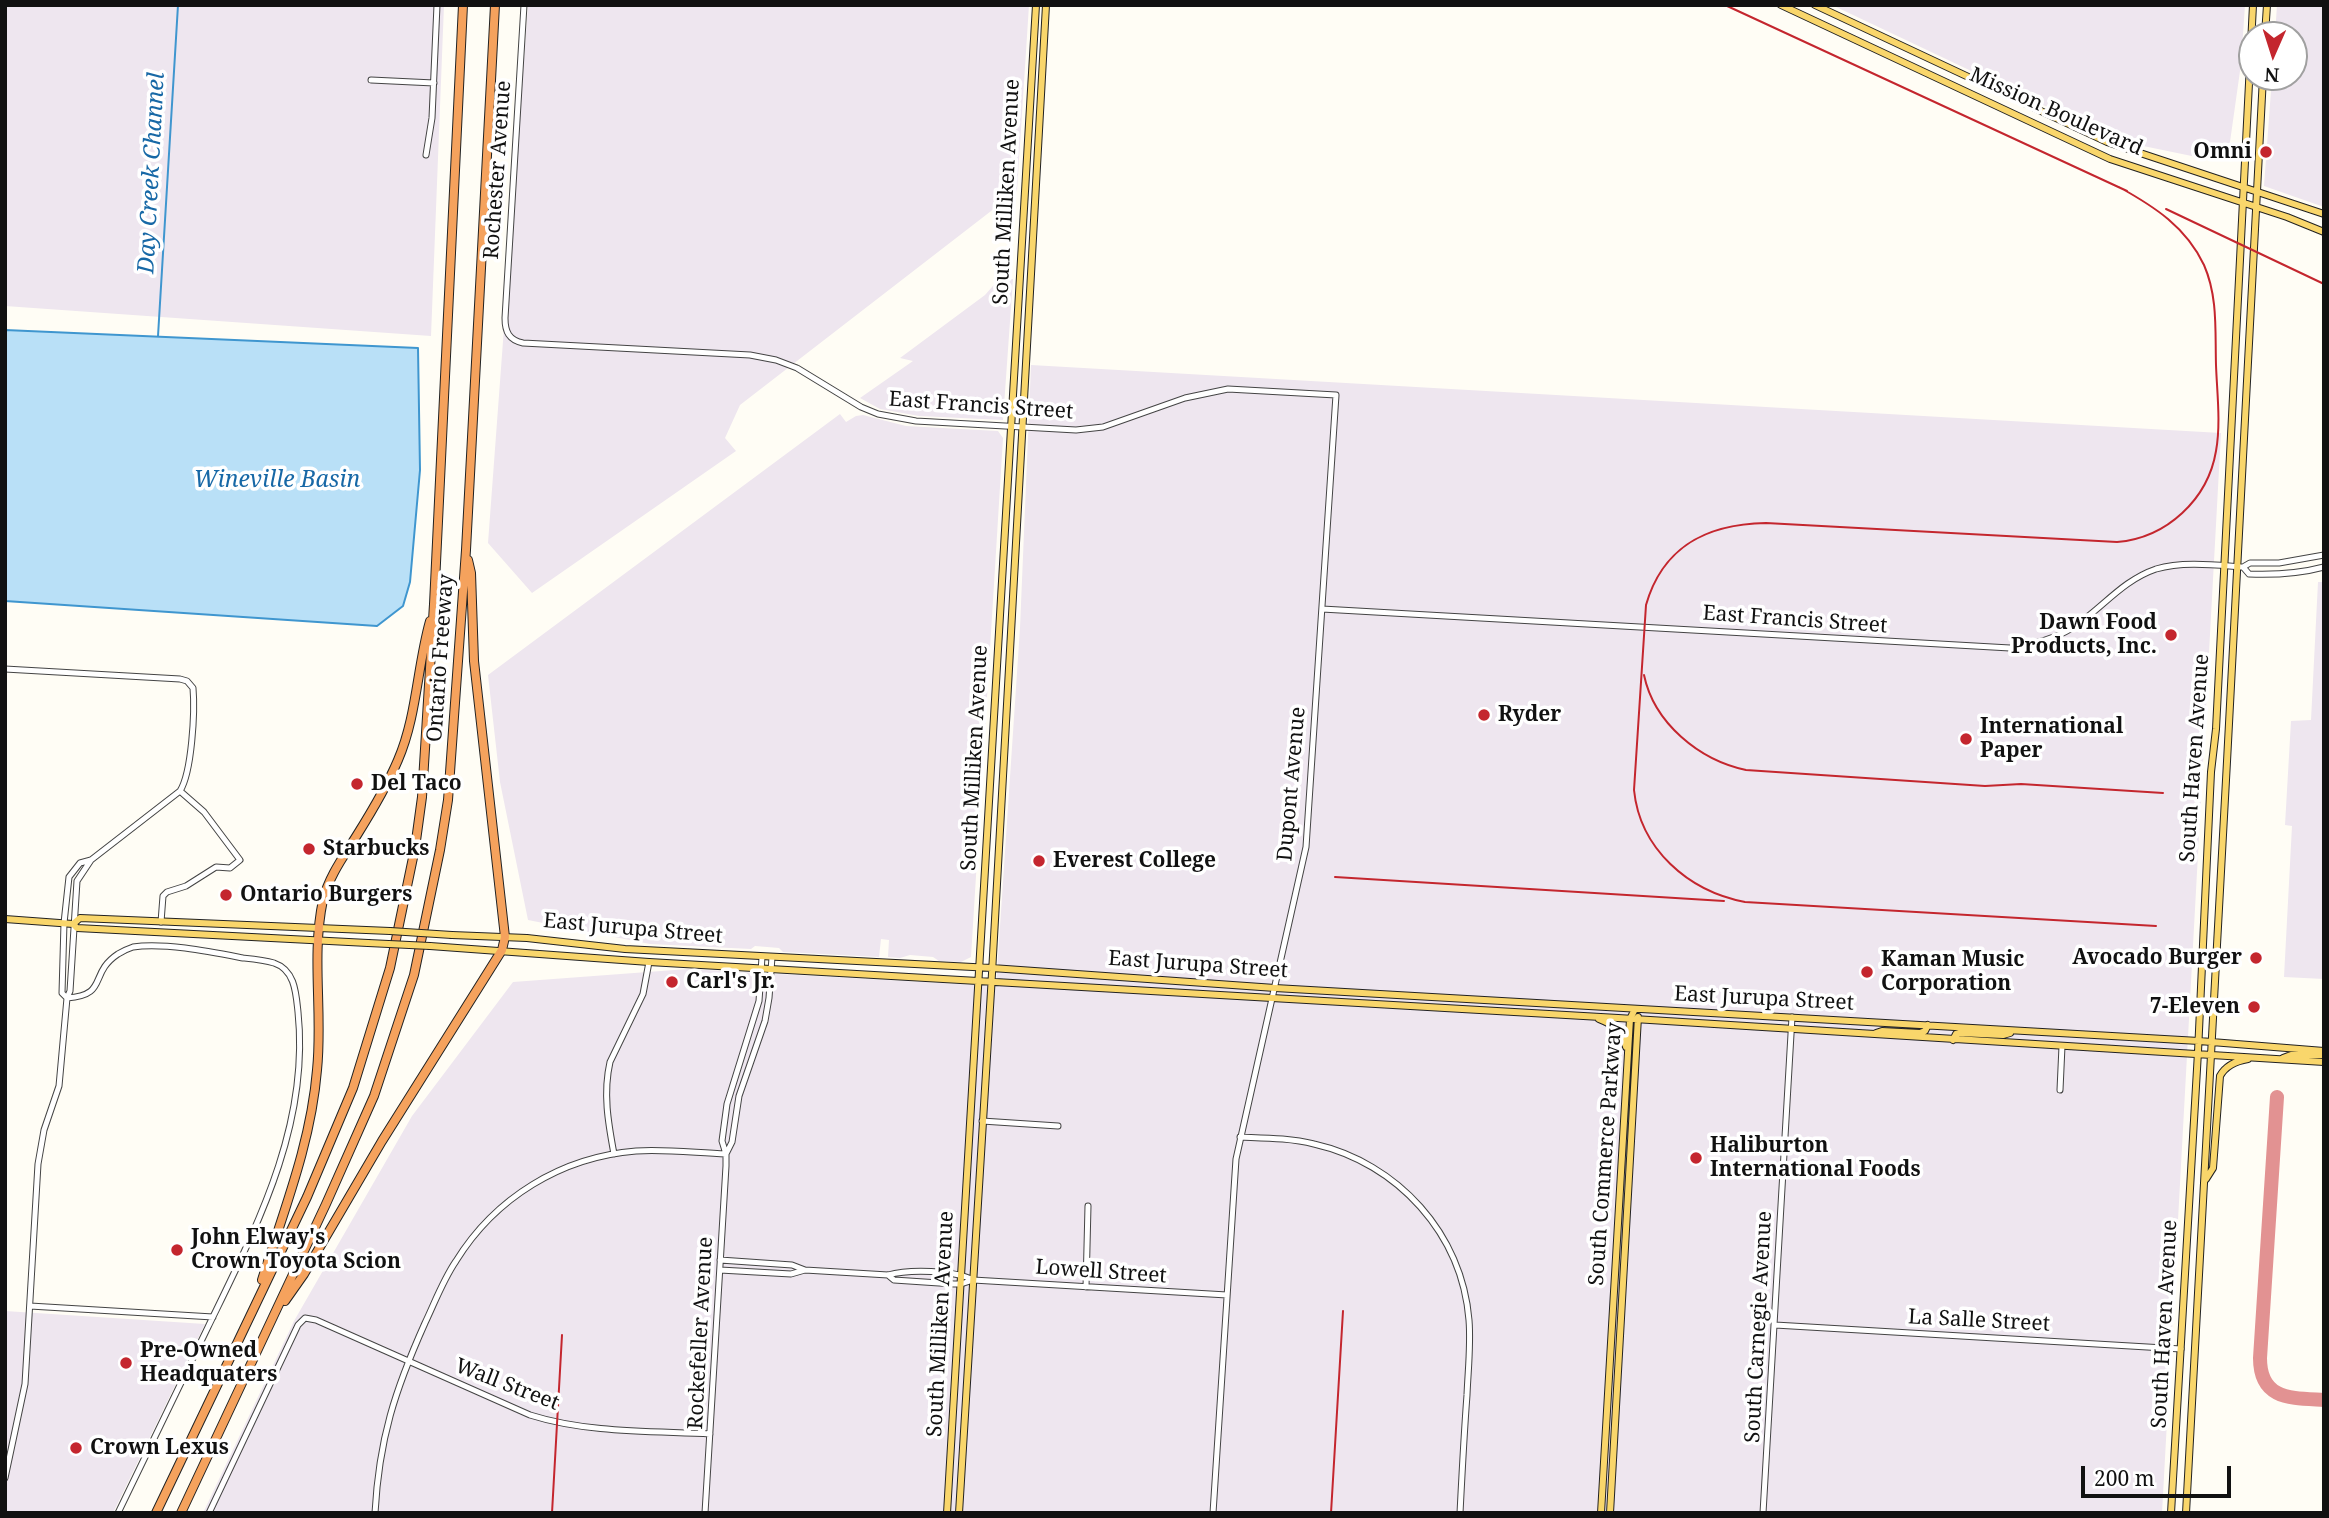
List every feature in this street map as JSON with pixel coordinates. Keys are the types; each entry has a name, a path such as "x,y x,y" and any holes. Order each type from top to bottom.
{"highway":[{"name":"Ontario Freeway","path":"156,1513 307,1197 353,1088 390,968 417,836 434,604 463,5"},
{"name":"Ontario Freeway","path":"181,1513 374,1096 414,975 448,800 466,550 495,5"},
{"path":"271,1321 304,1274 382,1141 502,950 505,937 474,661 471,573 466,550"},
{"path":"252,1311 296,1176 312,1113 319,1050 317,940 330,878 373,810 398,760 411,720 425,636 434,604"}],"main road":[{"name":"South Milliken Avenue","path":"947,1513 1036,5"},
{"name":"South Milliken Avenue","path":"959,1513 1046,5"},
{"name":"Mission Boulevard","path":"1781,5 2110,159 2324,232"},
{"name":"Mission Boulevard","path":"1815,5 2107,142 2324,214"},
{"name":"South Haven Avenue","path":"2171,1513 2199,1041 2210,781 2216,729 2253,5"},
{"name":"South Haven Avenue","path":"2186,1513 2239,567 2262,91"},
{"path":"1030,93 1041,94"},
{"name":"East Jurupa Street","path":"73,924 78,918 505,937 762,957 992,968 1275,988 2199,1041 2324,1053"},
{"name":"East Jurupa Street","path":"5,919 64,923 73,924 77,928 104,930 502,950 649,962 1593,1016 1953,1040 2198,1052 2324,1062"},
{"name":"South Commerce Parkway","path":"1601,1513 1630,1019 1635,1009"},
{"name":"South Commerce Parkway","path":"1610,1513 1639,1020 1635,1009"},
{"path":"1593,1016 1613,1024 1621,1033 1628,1056"},
{"path":"1870,1035 1882,1031 1920,1033 1928,1026"},
{"path":"1953,1040 1956,1034 1961,1033 2003,1035 2015,1031"},
{"path":"2281,1059 2291,1055 2324,1053"},
{"path":"2205,1181 2213,1168 2222,1071 2234,1062 2264,1058"}],"street":[{"path":"426,155 432,118 437,5"},
{"name":"Rochester Avenue","path":"509,335 505,318 524,5"},
{"path":"371,80 434,83"},
{"name":"East Francis Street","path":"509,335 523,343 770,358 797,368 845,398 878,414 916,421 1076,430 1103,427 1185,398 1228,389 1336,395"},
{"name":"Dupont Avenue","path":"1213,1513 1233,1188 1240,1137 1306,847 1336,395"},
{"name":"East Francis Street","path":"1322,609 2010,648 2031,645 2071,629 2119,588 2157,569 2193,564 2239,567 2250,563 2279,563 2324,555"},
{"name":"East Francis Street","path":"2239,567 2249,574 2272,575 2324,567"},
{"path":"5,669 180,679 191,684 193,694 189,764 185,783 180,791 91,860 77,881 70,991 67,998 59,1086 44,1130 38,1164 25,1384 5,1478"},
{"path":"162,922 163,896 167,892 186,886 216,867 230,868 240,860 204,812 180,791"},
{"path":"67,998 62,993 64,923 69,877 80,863 91,860"},
{"path":"67,998 90,993 106,964 135,947 206,951 266,961 285,969 291,977 297,1008 299,1056 293,1112 284,1153 261,1218 118,1513"},
{"name":"Rockefeller Avenue","path":"705,1513 726,1154 722,1141 727,1104 756,1013 762,957"},
{"name":"Rockefeller Avenue","path":"726,1154 732,1142 740,1096 765,1021 772,957"},
{"path":"614,1154 606,1100 608,1072 610,1062 643,994 649,962"},
{"name":"South Carnegie Avenue","path":"1763,1513 1792,1017"},
{"path":"2060,1090 2062,1046"},
{"path":"982,1121 1058,1126"},
{"path":"1240,1137 1312,1143 1352,1156 1389,1177 1405,1191 1434,1223 1445,1241 1462,1281 1469,1321 1460,1513"},
{"path":"375,1513 383,1440 392,1405 408,1362 450,1270 466,1244 492,1215 516,1194 549,1174 582,1161 614,1154 657,1151 726,1154"},
{"path":"1086,1287 1088,1206"},
{"name":"Lowell Street","path":"720,1260 792,1265 805,1270 888,1275 900,1271 962,1275 973,1280 1227,1295"},
{"name":"Lowell Street","path":"720,1270 791,1274 805,1270"},
{"name":"Lowell Street","path":"888,1275 894,1280 961,1284 973,1280"},
{"path":"30,1306 213,1317"},
{"name":"Wall Street","path":"209,1513 298,1325 305,1318 316,1320 544,1420 589,1427 710,1434"},
{"name":"La Salle Street","path":"1775,1325 2181,1349"}],"shaded area":[{"path":"5,5 444,5 431,336 5,306"},
{"path":"528,5 1029,5 1017,191 740,405 725,438 736,451 532,593 488,543"},
{"path":"1832,5 2245,5 2244,21 2238,21 2238,85 2229,149 2216,161 2119,141"},
{"path":"2277,5 2324,5 2324,207 2264,186 2271,91 2308,91 2308,21 2276,21"},
{"path":"999,279 1013,279 1003,420 919,416 880,409 860,398 913,361 900,358 985,295"},
{"path":"1031,365 2221,433 2162,1513 203,1513 294,1321 412,1116 513,982 688,969 996,986 1020,628"},
{"path":"840,414 846,422 863,415 906,426 998,431 1003,438 971,957 961,962 910,955 888,957 889,940 881,939 879,957 783,952 779,948 755,946 751,949 650,944 528,920 500,782 488,675"},
{"path":"2318,582 2324,582 2324,979 2284,977 2292,826 2285,825 2291,721 2311,720"},
{"path":"5,1311 205,1324 113,1513 5,1513"}],"water":[{"name":"Wineville Basin","path":"5,330 418,348 420,470 410,582 403,606 377,626 5,601"}],"waterway":[{"name":"Day Creek Channel","path":"158,336 178,5"}],"taxiway":[{"path":"2277,1097 2261,1372 2265,1382 2280,1394 2324,1400"}],"railway":[{"path":"1725,5 2127,191"},
{"path":"2119,187 2157,210 2179,229 2197,252 2212,289 2217,440 2212,469 2194,500 2182,513 2152,533 2117,542 1766,523 1725,528 1690,542 1664,567 1646,605 1634,790 1646,831 1670,864 1704,888 1745,902 2156,926"},
{"path":"2166,209 2324,284"},
{"path":"1644,675 1658,709 1681,737 1712,758 1746,770 1985,786 2021,784 2163,793"},
{"path":"1335,877 1724,901"},
{"path":"1331,1513 1343,1311"},
{"path":"552,1513 562,1335"}],"place":[{"name":"Omni","path":"2266,152"},
{"name":"Dawn Food Products, Inc.","path":"2171,635"},
{"name":"Ryder","path":"1484,715"},
{"name":"International Paper","path":"1966,739"},
{"name":"Del Taco","path":"357,784"},
{"name":"Starbucks","path":"309,849"},
{"name":"Everest College","path":"1039,861"},
{"name":"Ontario Burgers","path":"226,895"},
{"name":"Avocado Burger","path":"2256,958"},
{"name":"Kaman Music Corporation","path":"1867,972"},
{"name":"Carl's Jr.","path":"672,982"},
{"name":"7-Eleven","path":"2254,1007"},
{"name":"Haliburton International Foods","path":"1696,1158"},
{"name":"John Elway's Crown Toyota Scion","path":"177,1250"},
{"name":"Pre-Owned Headquaters","path":"126,1363"},
{"name":"Crown Lexus","path":"76,1448"}]}
